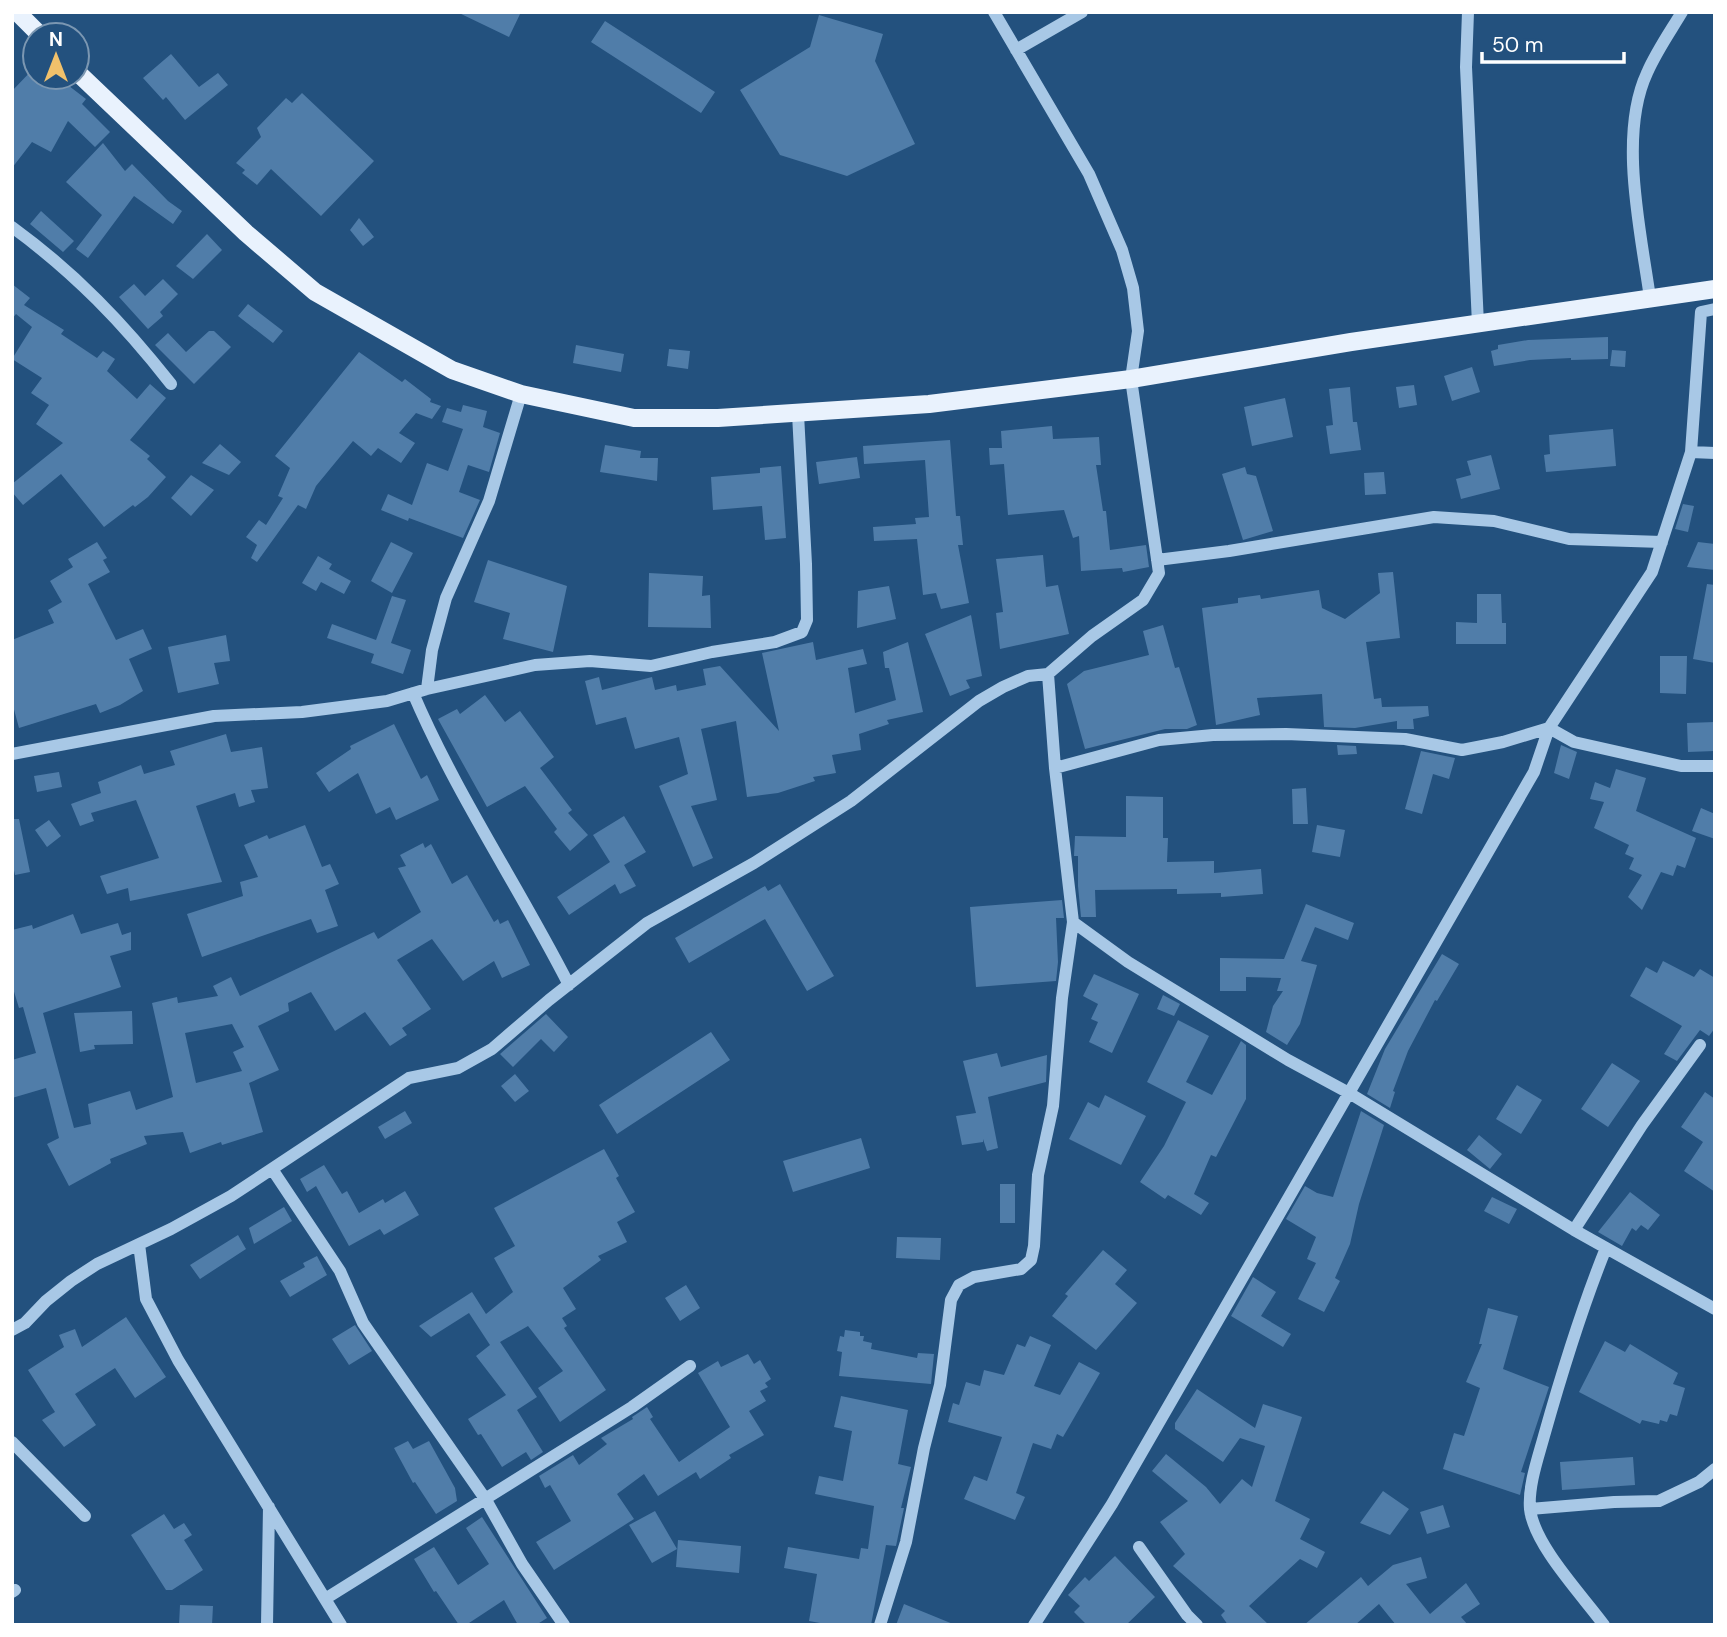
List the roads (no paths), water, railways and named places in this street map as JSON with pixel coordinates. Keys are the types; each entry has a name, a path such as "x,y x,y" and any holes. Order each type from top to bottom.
{"main road":[{"path":"91,85 246,233 315,292 452,370 521,394 634,418 718,418 929,404 1131,379 1351,342 1715,289"}],"street":[{"path":"12,1330 25,1323 71,1281 97,1264 219,1203 409,1078 458,1068 492,1049 647,923 754,863 851,801 979,701 1028,676 1048,674 1092,636 1143,600 1159,573 1131,379 1138,331 1133,288 1122,250 1089,173 994,12"},
{"path":"1016,50 1082,12"},
{"path":"1468,12 1466,66 1478,324"},
{"path":"1650,298 1634,173 1634,122 1646,75 1680,13"},
{"path":"12,227 84,286 112,313 171,384"},
{"path":"1034,1625 1112,1504 1534,772 1549,728 1652,572 1691,452 1701,312 1715,309"},
{"path":"427,689 432,650 446,598 489,501 521,394"},
{"path":"12,754 214,716 302,712 387,701 427,689 535,665 590,661 651,666 712,652 775,642 802,632 807,620 798,414"},
{"path":"1691,452 1715,453"},
{"path":"1157,559 1229,551 1434,517 1493,521 1569,539 1662,542"},
{"path":"880,1625 906,1542 924,1448 940,1385 951,1300 959,1285 974,1277 1021,1269 1031,1260 1034,1246 1038,1175 1053,1106 1062,998 1073,922 1055,768 1048,674"},
{"path":"413,693 433,740 538,923 569,985"},
{"path":"1055,768 1159,740 1213,735 1321,735 1405,739 1462,750 1503,742 1549,728 1574,742 1681,766 1715,766"},
{"path":"1073,922 1128,962 1288,1060 1349,1093 1574,1230 1715,1309"},
{"path":"1574,1230 1700,1045"},
{"path":"272,1169 340,1271 363,1323 486,1500 522,1563 564,1625"},
{"path":"139,1244 146,1299 178,1360 341,1625"},
{"path":"1604,1625 1545,1550 1530,1509 1534,1472 1555,1397 1584,1302 1606,1248"},
{"path":"325,1599 632,1407 690,1366"},
{"path":"12,1443 85,1516"},
{"path":"1530,1509 1659,1501 1699,1482 1715,1469"},
{"path":"267,1625 269,1507"},
{"path":"1139,1547 1197,1625"}]}
